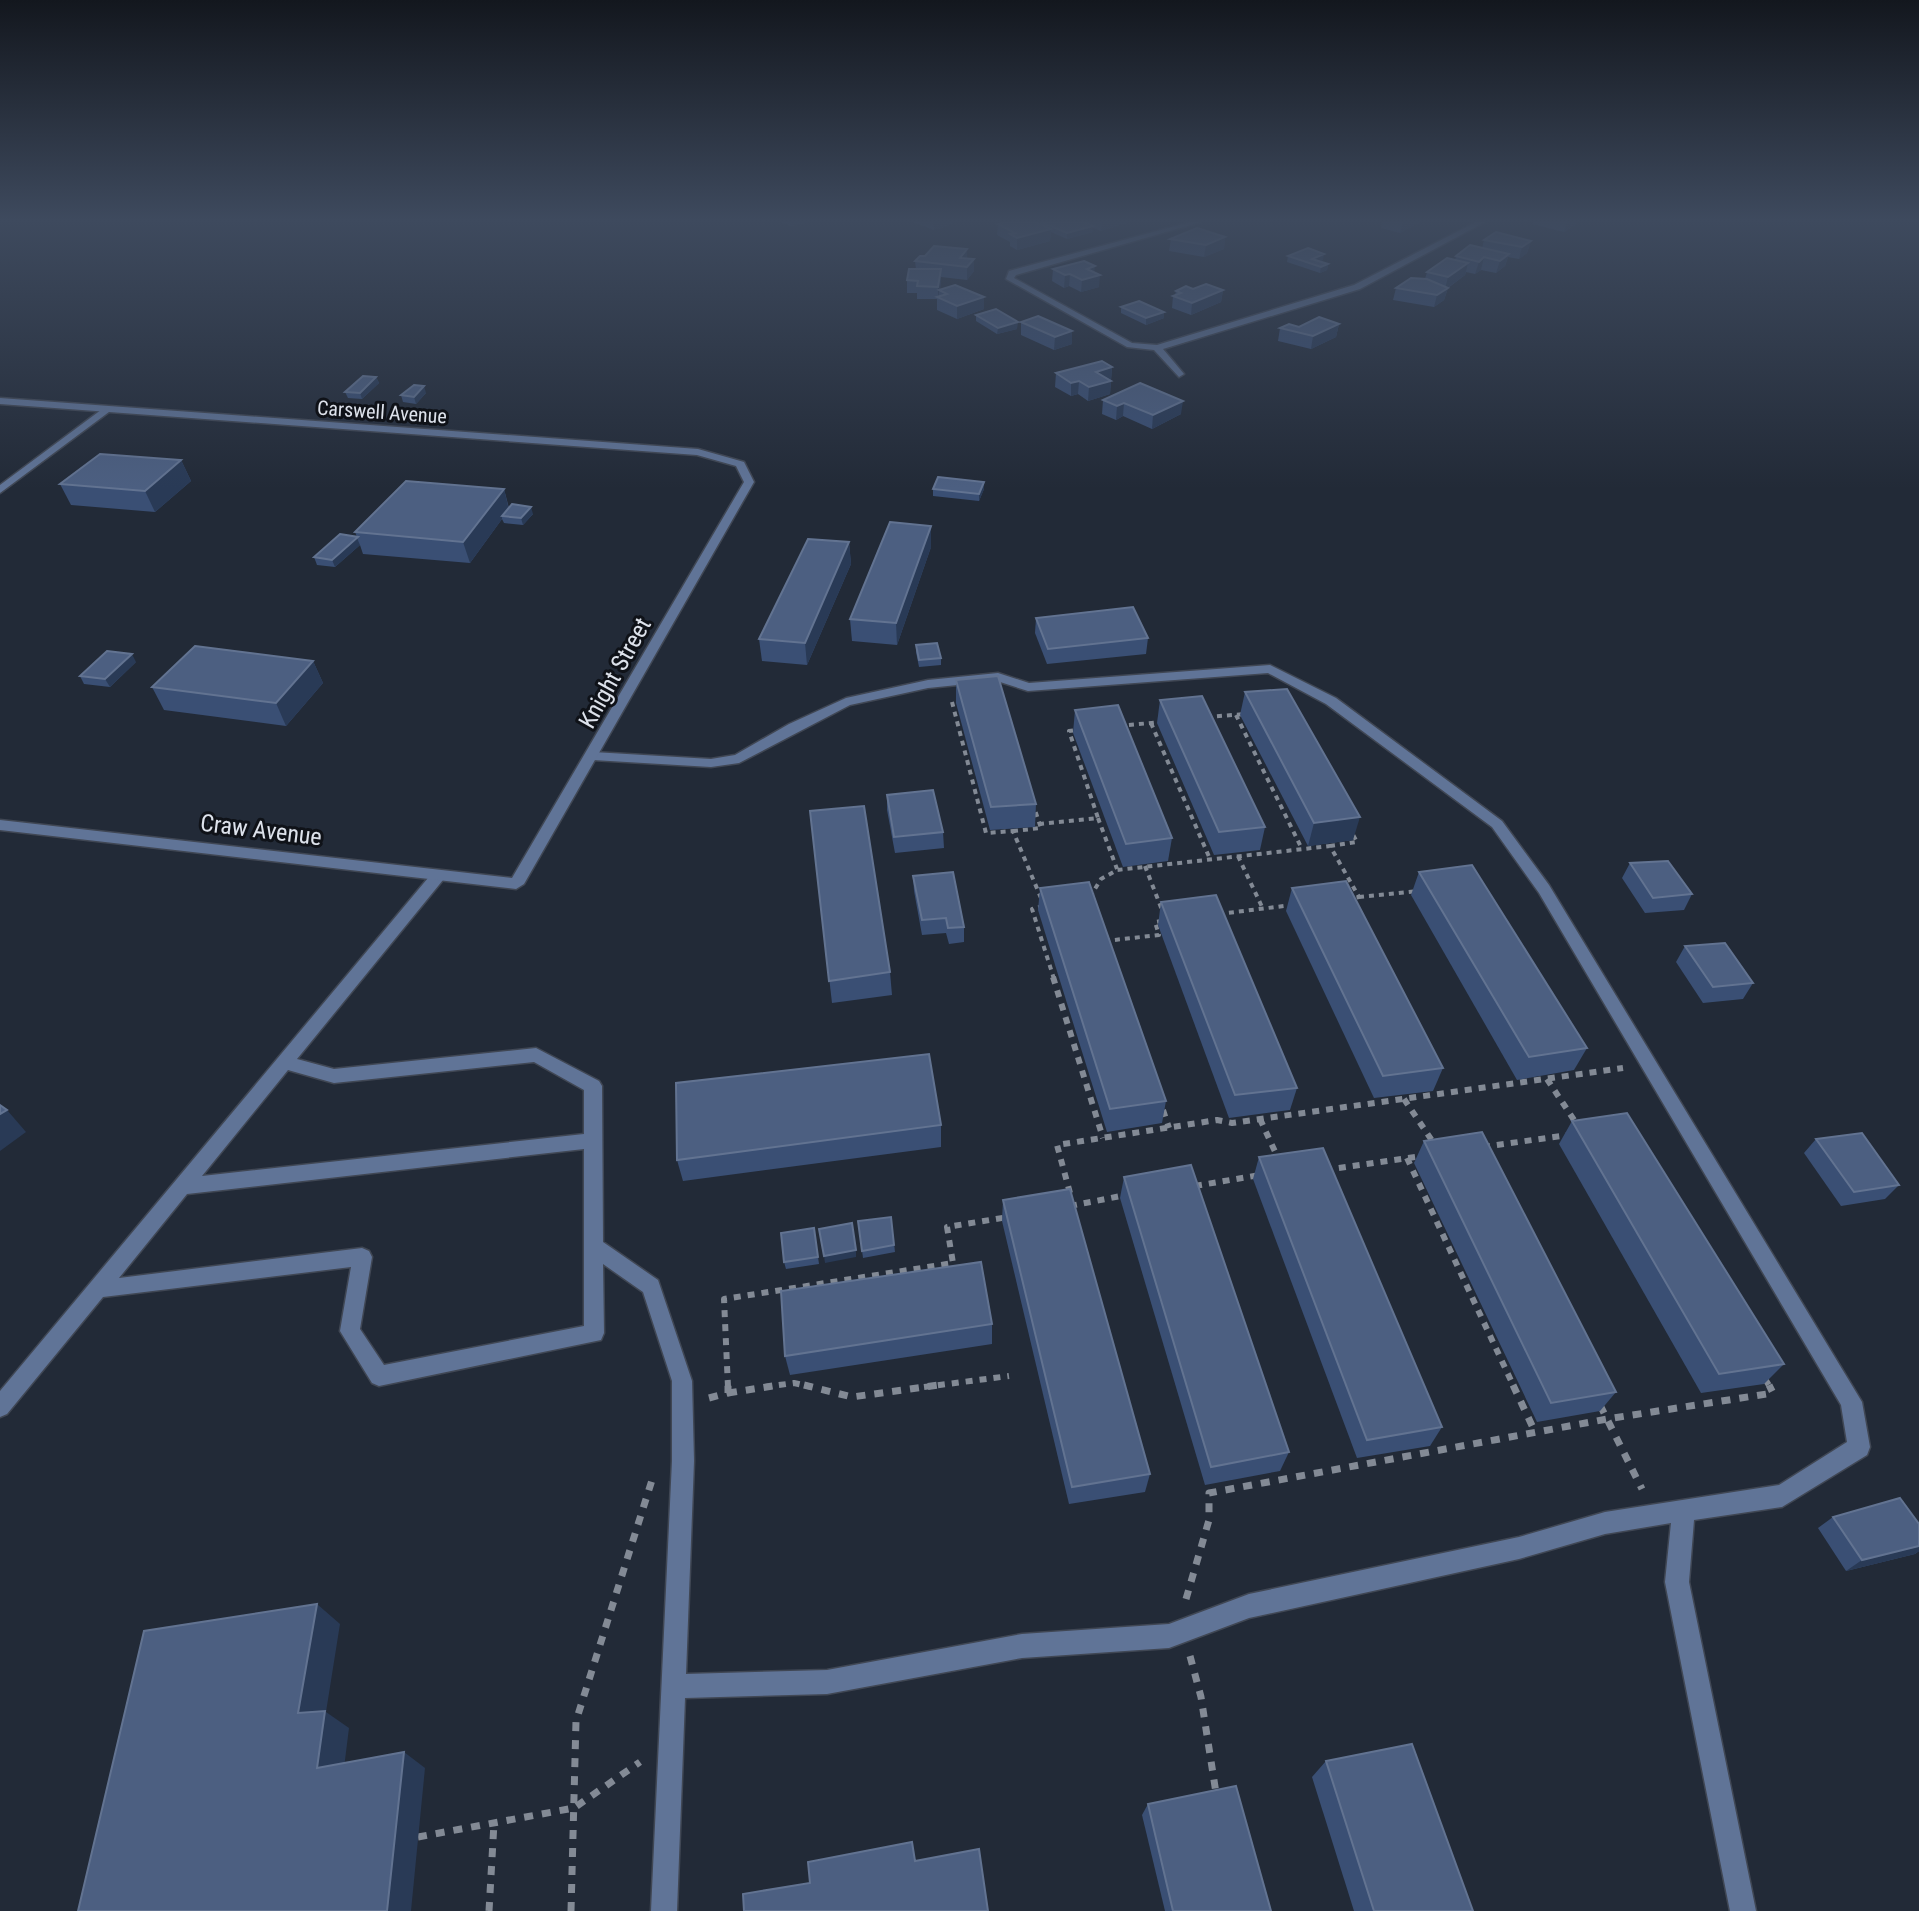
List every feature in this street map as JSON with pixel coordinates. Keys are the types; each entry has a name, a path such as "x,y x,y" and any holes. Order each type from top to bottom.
{"street":[{"path":"1068,311 1130,345 1157,348 1278,311"},
{"path":"1157,348 1179,374"},
{"name":"Carswell Avenue","path":"0,401 698,452 740,464 749,482"},
{"path":"0,490 108,409"},
{"name":"Knight Street","path":"516,884 593,756 749,482"},
{"path":"593,756 711,763 739,759 846,702 928,684 998,677 1028,687 1270,669 1331,701 1497,824 1544,889 1851,1402 1859,1447 1782,1496 1605,1523 1519,1548 1249,1606 1169,1636 1022,1646 827,1682 673,1686"},
{"name":"Craw Avenue","path":"0,825 516,884"},
{"path":"0,1407 438,876"},
{"path":"98,1289 362,1257 350,1331 379,1376 594,1333 593,1086 536,1055 334,1076 283,1062"},
{"path":"184,1186 594,1140"},
{"path":"594,1246 651,1286 682,1381 683,1461 664,1911"},
{"path":"1684,1510 1677,1582 1743,1911"}],"path":[{"path":"968,680 976,700 950,702 986,833 1041,828 1031,796"},
{"path":"1099,680 1123,740"},
{"path":"1201,718 1248,713"},
{"path":"1236,715 1302,849"},
{"path":"1117,727 1164,722"},
{"path":"1151,723 1210,859"},
{"path":"1081,730 1069,731 1117,870"},
{"path":"1039,824 1098,818"},
{"path":"1089,901 1101,879 1117,870 1357,842 1350,829"},
{"path":"1013,831 1044,906 1032,909 1103,1138"},
{"path":"1258,839 1265,853"},
{"path":"1330,846 1359,897"},
{"path":"1169,850 1174,863"},
{"path":"1238,856 1263,909"},
{"path":"1104,942 1159,935 1155,922 1166,920 1145,866"},
{"path":"1338,900 1434,890"},
{"path":"1211,915 1293,905"},
{"path":"1099,928 1109,956"},
{"path":"1571,1061 1579,1075"},
{"path":"1073,1206 1057,1145 1217,1120 1232,1123 1296,1115 1649,1065"},
{"path":"1473,1149 1583,1133 1547,1079"},
{"path":"1431,1080 1438,1094"},
{"path":"1159,1099 1169,1128"},
{"path":"1324,1182 1319,1168 1441,1153 1404,1099"},
{"path":"1290,1100 1296,1115"},
{"path":"1260,1119 1284,1171"},
{"path":"1407,1158 1535,1432"},
{"path":"1182,1183 1196,1186 1269,1173"},
{"path":"1054,1209 1136,1193"},
{"path":"728,1393 724,1299 953,1263 947,1227 1023,1214"},
{"path":"1223,1792 1214,1793 1201,1697 1182,1615 1209,1520 1209,1493 1607,1419 1773,1393 1757,1366"},
{"path":"683,1405 728,1393 794,1383 852,1397 1009,1376"},
{"path":"1593,1390 1655,1515"},
{"path":"1431,1436 1437,1450"},
{"path":"571,1911 576,1721 655,1470 683,1461"},
{"path":"418,1837 574,1808 671,1739"},
{"path":"489,1911 494,1823"}],"building":[{"path":"1000,311 1018,322 998,328 976,315"},
{"path":"1130,311 1164,312 1146,318"},
{"path":"1038,316 1072,331 1055,337 1021,322"},
{"path":"1319,317 1339,324 1313,336 1280,328 1289,324 1299,327"},
{"path":"1102,361 1112,367 1096,372 1111,381 1089,387 1079,381 1071,383 1056,373"},
{"path":"363,376 376,377 360,393 345,392"},
{"path":"1140,383 1183,401 1153,415 1124,403 1117,406 1103,400"},
{"path":"414,385 424,386 414,397 401,395"},
{"path":"100,454 181,460 145,491 60,484"},
{"path":"938,477 984,482 979,494 933,489"},
{"path":"406,481 504,489 463,542 355,532"},
{"path":"512,504 531,507 521,518 502,516"},
{"path":"890,522 931,526 896,623 850,619"},
{"path":"340,534 358,537 332,560 314,557"},
{"path":"808,539 849,542 805,643 759,639"},
{"path":"1133,607 1148,638 1048,649 1036,618"},
{"path":"937,643 941,658 919,660 916,645"},
{"path":"195,646 313,661 276,703 152,687"},
{"path":"107,651 132,654 105,679 80,676"},
{"path":"998,676 1036,804 991,807 956,680"},
{"path":"1287,689 1360,817 1314,823 1245,692"},
{"path":"1202,696 1265,827 1219,832 1160,700"},
{"path":"1118,705 1172,838 1126,844 1075,710"},
{"path":"933,790 943,832 894,837 887,795"},
{"path":"864,806 890,972 829,981 810,811"},
{"path":"1668,861 1692,894 1653,898 1630,863"},
{"path":"1472,865 1587,1048 1529,1057 1419,872"},
{"path":"953,872 964,927 948,928 946,918 922,920 913,876"},
{"path":"1346,881 1443,1068 1383,1076 1292,888"},
{"path":"1089,882 1166,1101 1110,1109 1040,888"},
{"path":"1216,895 1297,1088 1235,1095 1161,902"},
{"path":"1725,943 1753,983 1713,987 1685,946"},
{"path":"929,1054 941,1125 677,1160 676,1083"},
{"path":"1627,1113 1784,1364 1719,1374 1572,1121"},
{"path":"1482,1132 1616,1392 1551,1403 1424,1141"},
{"path":"1862,1133 1899,1185 1854,1192 1816,1139"},
{"path":"1323,1148 1442,1427 1367,1440 1259,1157"},
{"path":"1191,1165 1289,1452 1211,1467 1124,1177"},
{"path":"1070,1189 1150,1474 1072,1487 1003,1200"},
{"path":"891,1217 894,1245 862,1251 858,1221"},
{"path":"852,1223 856,1250 824,1256 819,1229"},
{"path":"814,1228 818,1257 784,1262 781,1233"},
{"path":"981,1262 992,1324 785,1356 781,1291"},
{"path":"1900,1498 1919,1524 1919,1546 1862,1560 1833,1517"},
{"path":"317,1604 298,1713 325,1711 317,1768 404,1752 387,1911 78,1911 144,1631"},
{"path":"1412,1744 1473,1911 1374,1911 1326,1761"},
{"path":"1236,1786 1271,1911 1173,1911 1148,1804"},
{"path":"912,1842 915,1861 979,1849 988,1911 744,1911 743,1894 810,1883 808,1862"}]}
